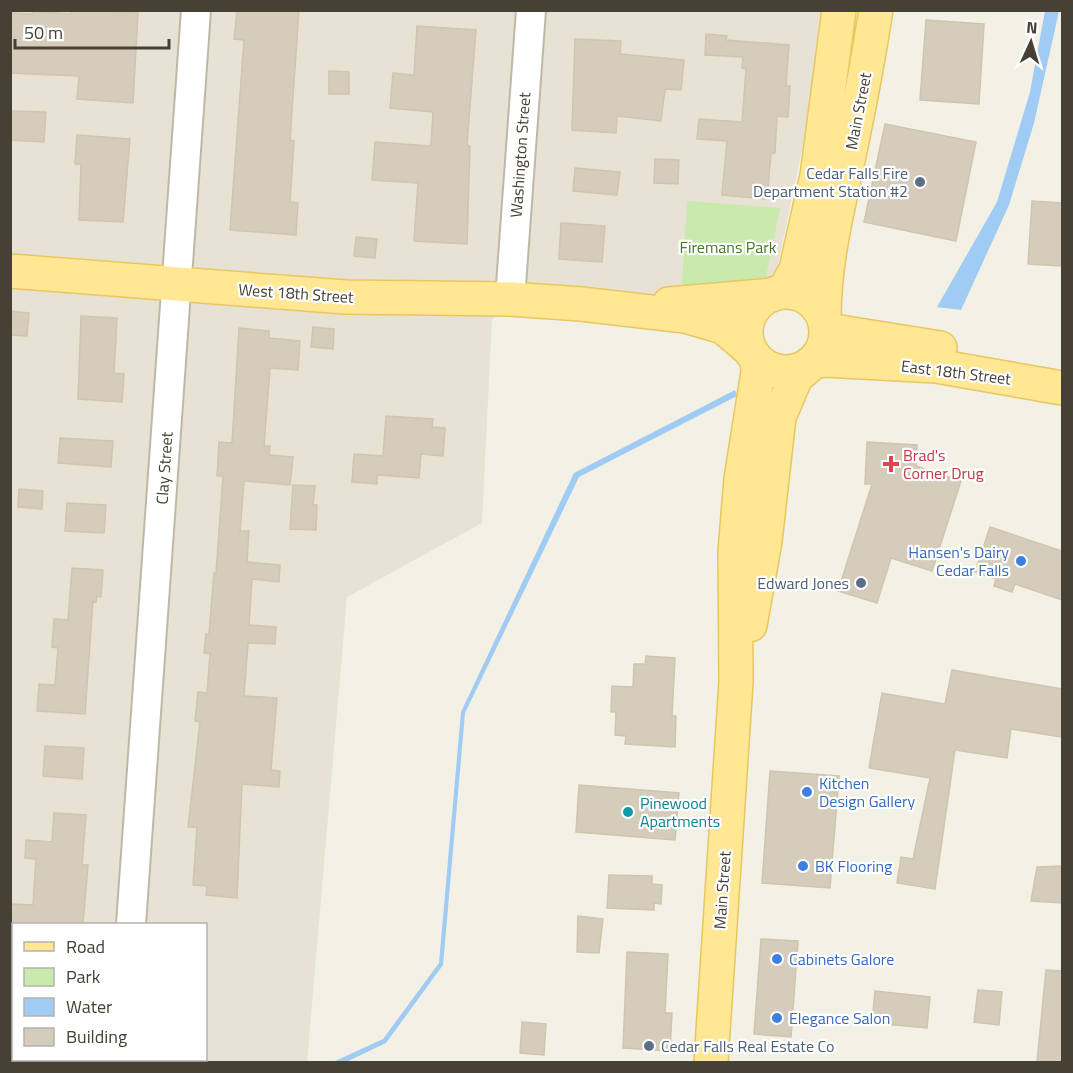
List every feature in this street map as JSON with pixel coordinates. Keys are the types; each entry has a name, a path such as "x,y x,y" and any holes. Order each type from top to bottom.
{"main road":[{"name":"Main Street","path":"778,293 796,269 817,176 839,10"},
{"name":"Main Street","path":"825,324 824,286 830,241 852,142 871,11"},
{"name":"West 18th Street","path":"10,272 345,297 510,299 581,304 685,316 723,327 753,355"},
{"name":"West 18th Street","path":"581,304 680,304 778,293"},
{"path":"778,293 808,298 825,324 825,344 811,364 796,372 769,369 753,355 746,335 747,322 761,301 778,293"},
{"name":"East 18th Street","path":"825,324 1062,370"},
{"name":"Main Street","path":"711,1062 736,682 735,552 741,479 758,372 753,355"},
{"name":"East 18th Street","path":"811,364 825,360 936,366 1062,388"},
{"name":"Main Street","path":"736,682 749,632 765,541 779,417 796,377 811,364"}],"street":[{"name":"Clay Street","path":"131,923 196,10"},
{"name":"Washington Street","path":"510,299 531,10"}],"shaded area":[{"path":"10,11 831,11 769,307 520,295 492,319 482,523 347,597 307,1062 11,1062"}],"green space":[{"name":"Firemans Park","path":"687,201 780,208 763,291 682,285"}],"water":[{"path":"1045,11 1059,11 1034,123 1009,205 961,310 937,307 997,202 1030,92"},
{"path":"735,390 737,396 579,477 465,713 443,965 386,1043 346,1062 333,1062 383,1039 439,963 461,712 574,473"}],"building":[{"path":"71,10 138,12 133,103 77,99 79,76 10,73 10,13 33,14 33,11 71,14"},
{"path":"237,10 299,10 290,140 294,141 290,202 298,203 296,235 230,230 244,40 234,39"},
{"path":"926,20 984,24 979,104 920,100"},
{"path":"417,26 476,30 467,145 470,146 467,244 414,241 418,183 372,180 375,142 431,146 433,112 390,108 393,73 414,75"},
{"path":"706,34 727,36 726,40 789,45 786,86 790,86 788,117 777,116 775,153 771,153 767,199 722,195 727,141 697,139 699,119 742,122 746,69 742,68 743,57 705,55"},
{"path":"575,39 621,41 620,54 684,60 681,90 665,89 661,121 617,116 616,133 572,130"},
{"path":"329,71 349,72 349,94 329,94"},
{"path":"10,111 46,112 44,142 10,140"},
{"name":"Cedar Falls Fire Department Station #2","path":"885,124 976,142 956,241 864,222"},
{"path":"77,135 130,139 123,222 79,220 81,164 75,164"},
{"path":"655,159 679,160 678,184 654,183"},
{"path":"575,168 620,172 617,195 573,191"},
{"path":"1032,201 1062,203 1062,266 1028,264"},
{"path":"561,223 605,226 602,262 559,259"},
{"path":"356,237 377,239 375,258 354,256"},
{"path":"10,311 29,313 27,336 10,335"},
{"path":"81,316 117,318 114,373 124,374 122,402 78,399"},
{"path":"313,327 334,329 333,349 311,347"},
{"path":"239,328 269,331 269,338 300,341 298,370 270,368 264,446 270,446 269,455 293,457 290,485 244,481 240,531 249,531 247,562 280,565 279,582 252,579 249,625 276,627 275,644 248,643 244,696 277,698 271,770 280,771 279,787 242,784 237,898 206,895 207,886 193,885 197,827 188,827 200,722 195,721 198,692 207,693 210,654 204,653 206,634 209,634 214,573 216,573 223,476 217,476 219,442 232,443"},
{"path":"386,416 433,419 432,427 445,428 443,456 421,454 419,478 377,475 377,484 352,482 354,454 383,456"},
{"path":"60,438 113,441 111,467 58,463"},
{"path":"867,442 917,445 916,466 961,481 932,571 891,558 877,603 838,591 872,484 865,484"},
{"path":"293,485 315,486 313,505 317,505 316,530 290,529"},
{"path":"19,489 43,491 42,509 18,507"},
{"path":"67,503 106,505 104,533 65,531"},
{"name":"Hansen's Dairy Cedar Falls","path":"990,527 1062,551 1062,600 1015,584 1012,592 994,586 996,579 975,572"},
{"path":"72,568 103,570 101,597 97,596 96,602 93,601 85,714 37,711 39,684 55,685 58,648 52,647 54,619 68,620"},
{"path":"646,656 675,658 672,716 676,716 675,747 625,744 626,736 615,735 616,712 611,712 612,686 633,687 634,664 645,664"},
{"path":"952,670 1062,689 1062,737 1011,729 1007,758 955,750 935,889 897,883 901,857 913,859 930,778 869,768 882,693 945,704"},
{"path":"45,746 84,748 82,779 43,776"},
{"path":"770,771 839,776 830,888 762,883"},
{"name":"Pinewood Apartments","path":"579,785 679,793 675,840 576,832"},
{"path":"54,813 86,815 82,865 88,865 83,923 10,924 10,904 33,905 36,859 25,858 26,840 52,842"},
{"path":"1062,866 1062,903 1031,901 1037,867"},
{"path":"609,875 652,876 652,884 662,885 661,904 654,903 654,910 607,908"},
{"path":"578,916 603,919 599,953 577,952"},
{"path":"761,939 798,941 791,1037 754,1034"},
{"path":"627,952 668,954 665,1013 672,1013 670,1051 623,1048"},
{"path":"1046,970 1062,971 1062,1062 1037,1062"},
{"path":"978,990 1002,992 999,1025 974,1022"},
{"path":"875,991 930,997 927,1028 872,1023"},
{"path":"522,1022 546,1024 544,1055 520,1053"}],"place":[{"name":"Cedar Falls Fire Department Station #2","path":"920,182"},
{"name":"Brad's Corner Drug","path":"891,464"},
{"name":"Hansen's Dairy Cedar Falls","path":"1021,561"},
{"name":"Edward Jones","path":"861,583"},
{"name":"Kitchen Design Gallery","path":"807,792"},
{"name":"Pinewood Apartments","path":"628,812"},
{"name":"BK Flooring","path":"803,866"},
{"name":"Cabinets Galore","path":"777,959"},
{"name":"Elegance Salon","path":"777,1018"},
{"name":"Cedar Falls Real Estate Co","path":"649,1046"}]}
